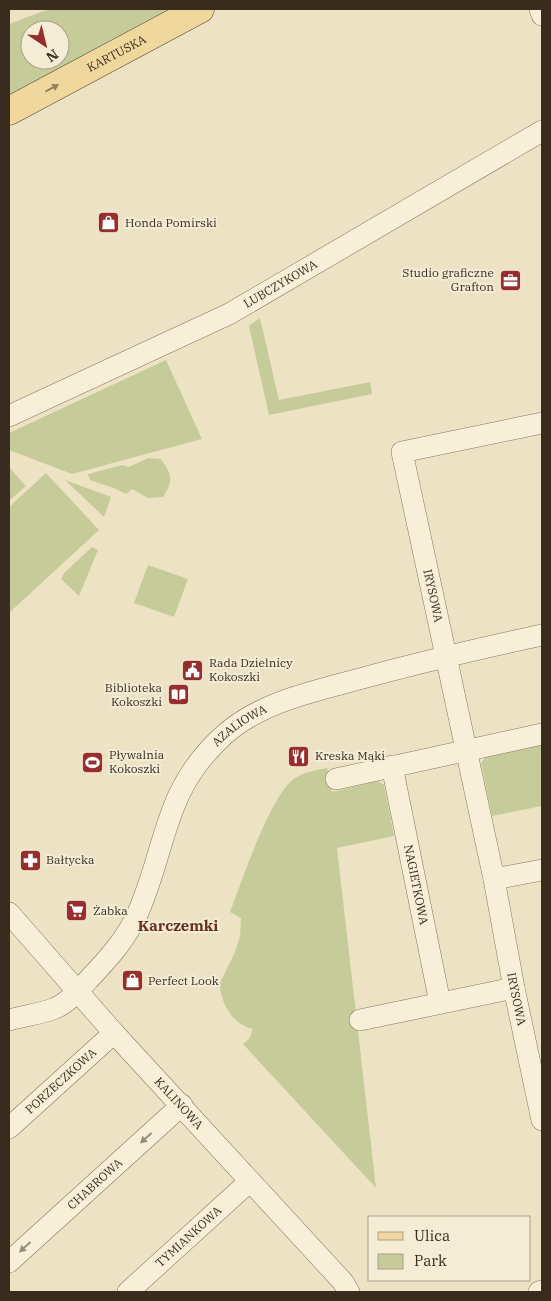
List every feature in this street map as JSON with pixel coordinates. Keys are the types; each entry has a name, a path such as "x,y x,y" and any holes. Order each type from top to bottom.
{"main road":[{"name":"KARTUSKA","path":"9,111 200,9"}],"street":[{"path":"540,9 542,16"},
{"name":"LUBCZYKOWA","path":"9,416 229,314 542,131"},
{"name":"IRYSOWA","path":"542,423 402,452 494,879 514,988 542,1120"},
{"name":"AZALIOWA","path":"9,1020 54,1009 78,992 101,967 129,930 144,897 167,820 181,787 195,765 226,733 250,717 287,700 446,655 542,635"},
{"path":"336,779 542,734"},
{"name":"NAGIETKOWA","path":"392,766 440,1003"},
{"path":"494,879 542,870"},
{"name":"KALINOWA","path":"9,913 114,1033 343,1282 349,1292"},
{"path":"360,1020 514,988"},
{"name":"PORZECZKOWA","path":"9,1128 114,1033"},
{"name":"CHABROWA","path":"9,1262 182,1105"},
{"name":"TYMIANKOWA","path":"128,1292 250,1181"}],"green space":[{"path":"49,9 177,9 70,67 70,20 20,20 20,70 64,70 9,100 9,24"},
{"path":"260,318 279,400 370,382 372,394 269,415 249,326"},
{"path":"166,360 202,439 72,474 9,450 9,433"},
{"path":"148,458 161,459 168,469 170,482 163,497 148,498 132,489 126,494 90,480 88,474 122,465 129,467"},
{"path":"9,467 26,486 9,501"},
{"path":"46,473 99,530 9,613 9,507"},
{"path":"65,480 111,497 104,517"},
{"path":"92,547 98,550 79,596 61,579 64,573"},
{"path":"148,565 188,579 174,617 134,603"},
{"path":"542,745 542,806 492,816 481,763 486,756"},
{"path":"327,768 332,792 378,781 384,785 394,836 337,848 376,1188 243,1044 249,1039 253,1029 239,1023 229,1012 222,998 220,983 235,952 240,936 241,918 230,912 249,860 267,820 286,787 295,778 315,770"}],"place":[{"name":"Honda Pomirski","path":"109,223"},
{"name":"Studio graficzne Grafton","path":"510,280"},
{"name":"Rada Dzielnicy Kokoszki","path":"193,670"},
{"name":"Biblioteka Kokoszki","path":"178,695"},
{"name":"Kreska Mąki","path":"299,756"},
{"name":"Pływalnia Kokoszki","path":"93,762"},
{"name":"Bałtycka","path":"30,860"},
{"name":"Żabka","path":"77,911"},
{"name":"Perfect Look","path":"132,981"}],"district":[{"name":"Karczemki","path":"178,926"}]}
